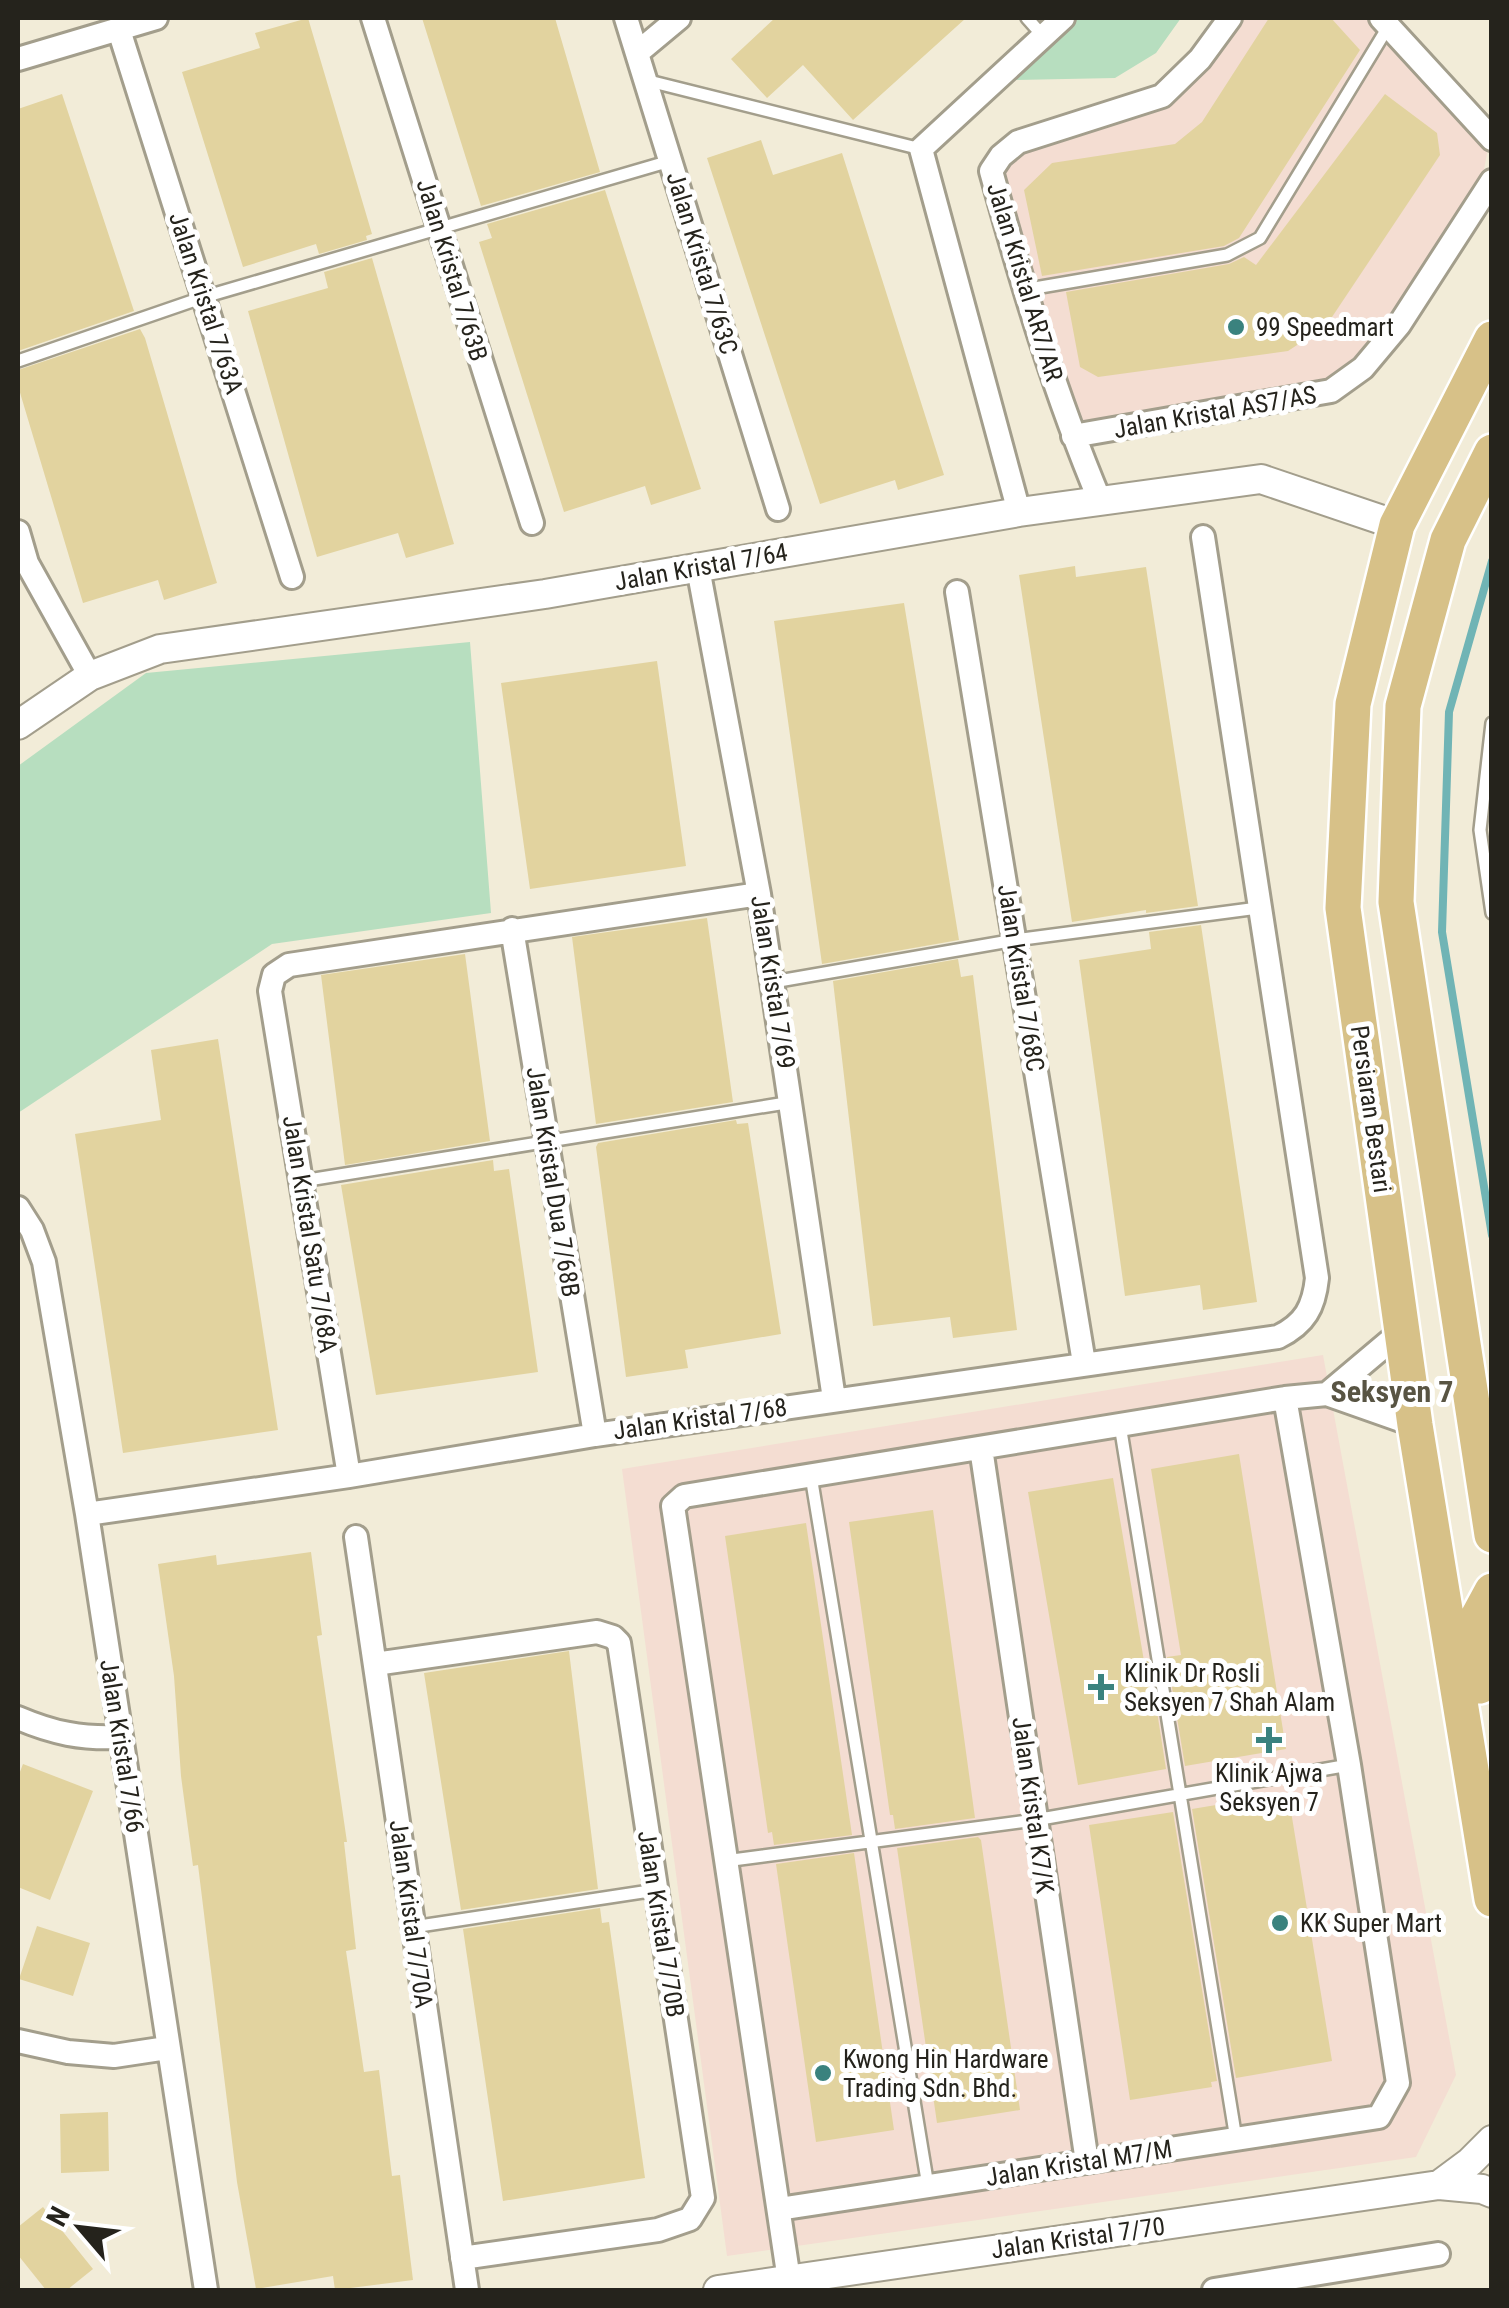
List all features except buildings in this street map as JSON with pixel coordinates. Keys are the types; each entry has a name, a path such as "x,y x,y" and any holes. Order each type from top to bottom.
{"main road":[{"name":"Persiaran Bestari","path":"1492,339 1397,525 1353,704 1342,908 1416,1426 1492,1900"},
{"path":"1492,452 1448,540 1403,706 1396,902 1492,1535"},
{"path":"1476,1437 1492,1472"},
{"path":"1492,1591 1473,1626 1492,1856"}],"street":[{"path":"18,60 156,18"},
{"name":"Jalan Kristal 7/63B","path":"373,18 532,524"},
{"name":"Jalan Kristal 7/63C","path":"626,18 778,509"},
{"path":"637,53 679,18"},
{"path":"1019,512 921,150 1063,18"},
{"name":"Jalan Kristal AR7/AR","path":"1100,501 1073,436 1023,290 992,171 1001,156 1018,142 1162,96 1200,59 1230,18"},
{"path":"1384,22 1492,139"},
{"name":"Jalan Kristal 7/63A","path":"119,30 292,577"},
{"name":"Jalan Kristal AS7/AS","path":"1073,436 1331,391 1363,368 1400,325 1492,181"},
{"name":"Jalan Kristal 7/64","path":"18,725 90,676 160,649 545,594 1019,512 1262,478 1397,525"},
{"path":"18,532 27,563 90,676"},
{"path":"1203,537 1258,908"},
{"name":"Jalan Kristal 7/69","path":"698,568 759,894 834,1399"},
{"name":"Jalan Kristal 7/68C","path":"957,592 1084,1363"},
{"path":"512,930 759,894"},
{"name":"Jalan Kristal 7/68","path":"86,1514 834,1399 1278,1336 1295,1329 1308,1314 1317,1278 1258,908"},
{"name":"Jalan Kristal Satu 7/68A","path":"349,1476 270,991 274,975 290,965 512,930"},
{"name":"Jalan Kristal Dua 7/68B","path":"512,930 595,1435"},
{"name":"Jalan Kristal 7/66","path":"18,1208 32,1230 44,1262 206,2290"},
{"path":"1327,1394 1403,1330"},
{"path":"789,2280 673,1506 684,1496 1286,1398 1327,1394 1416,1426"},
{"path":"1286,1398 1349,1766"},
{"name":"Jalan Kristal K7/K","path":"980,1448 1087,2162"},
{"name":"Jalan Kristal 7/70A","path":"356,1537 467,2290"},
{"name":"Jalan Kristal 7/70B","path":"374,1664 597,1632 619,1643 702,2198 690,2219 658,2230 462,2258"},
{"path":"18,1718 48,1731 85,1738 121,1737"},
{"name":"Jalan Kristal M7/M","path":"778,2209 1379,2117 1398,2083 1349,1766"},
{"path":"18,2042 114,2056 166,2048"},
{"path":"1439,2185 1492,2140"},
{"name":"Jalan Kristal 7/70","path":"718,2290 1439,2185 1492,2193"},
{"path":"1214,2290 1438,2254"}],"lane":[{"path":"1027,18 1043,36"},
{"path":"1023,290 1227,255 1260,238 1384,22"},
{"path":"645,80 921,150"},
{"path":"18,361 204,298 670,162"},
{"path":"1492,723 1480,830 1492,913"},
{"path":"773,982 1015,940 1258,908"},
{"path":"302,1181 792,1102"},
{"path":"1120,1425 1236,2139"},
{"path":"811,1476 928,2186"},
{"path":"725,1861 1035,1820 1349,1766"},
{"path":"413,1927 656,1890"}],"shaded area":[{"path":"1240,18 1367,18 1488,148 1483,175 1395,316 1356,361 1329,382 1078,425 1002,174 1023,151 1166,106 1197,78"},
{"path":"1323,1355 1456,2075 1416,2157 727,2256 622,1469"}],"green space":[{"path":"1078,18 1181,18 1156,53 1115,78 1013,80"},
{"path":"470,642 491,913 272,944 18,1113 18,766 146,673"}],"waterway":[{"path":"1492,561 1449,712 1442,932 1492,1235"}],"place":[{"name":"99 Speedmart","path":"1236,327"},
{"name":"Klinik Dr Rosli Seksyen 7 Shah Alam","path":"1101,1687"},
{"name":"Klinik Ajwa Seksyen 7","path":"1269,1740"},
{"name":"KK Super Mart","path":"1280,1923"},
{"name":"Kwong Hin Hardware Trading Sdn. Bhd.","path":"823,2073"}],"district":[{"name":"Seksyen 7","path":"1392,1391"}]}
